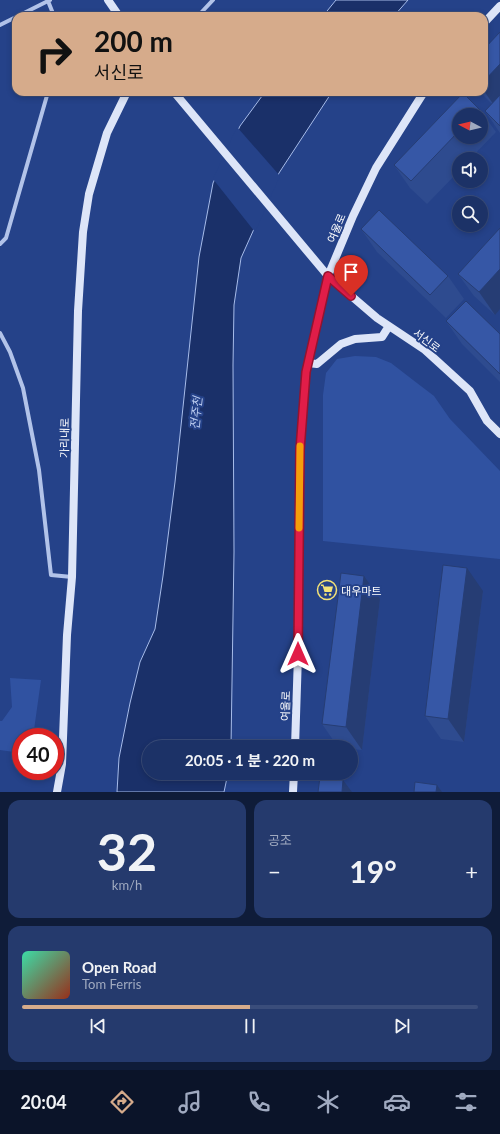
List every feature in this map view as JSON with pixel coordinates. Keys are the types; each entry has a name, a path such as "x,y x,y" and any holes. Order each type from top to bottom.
{"street":[{"path":"25,12 49,0 53,12"},
{"path":"108,0 116,12"},
{"path":"202,12 213,0"},
{"path":"488,19 500,6"},
{"path":"0,25 12,19"},
{"path":"0,244 6,238 47,96"},
{"name":"가리내로","path":"57,792 62,764 67,635 72,577 78,311 83,232 89,194 107,132 125,96"},
{"name":"서신로","path":"177,96 328,276 377,318 425,350 470,391 486,421 500,434"},
{"name":"여울로","path":"295,740 298,654 300,450 306,372 328,276 376,168 421,96"},
{"path":"308,363 317,364 341,344 355,339 382,337 389,326"},
{"path":"0,333 10,352 23,388 39,470 51,575 72,577"},
{"path":"293,792 294,780"}],"shaded area":[{"path":"355,356 376,357 391,363 434,396 450,419 500,471 500,559 323,541 323,395 326,373 337,359"},
{"path":"10,678 41,680 34,728 12,728 12,752 0,750 0,721 2,721 12,707"}],"water":[{"path":"336,0 408,0 398,12 326,12"},
{"name":"전주천","path":"262,96 329,96 279,173 241,258 234,305 234,552 231,740 142,740 142,780 227,780 224,792 117,792 119,758 130,703 140,662 155,629 175,482 199,257 213,183 240,126"}],"pier":[{"path":"237,127 280,176 255,232 213,179"}],"building":[{"path":"500,32 500,64 488,77 488,45"},
{"path":"500,95 500,126 488,114 488,108"},
{"path":"460,96 466,96 478,108 452,108 452,138 411,181 394,165"},
{"path":"379,210 448,276 430,295 361,229"},
{"path":"500,228 500,269 479,292 458,274"},
{"path":"466,301 500,334 500,374 446,321"},
{"path":"443,565 467,568 448,719 425,716"},
{"path":"341,573 364,576 346,727 322,724"},
{"path":"320,780 343,780 342,792 318,792"},
{"path":"415,782 437,785 436,792 414,792"}],"slow traffic":[{"path":"299,528 300,446"}],"place":[{"name":"대우마트","path":"327,590"}],"route":[{"path":"298,654 300,450 306,372 328,276 351,296"}]}
